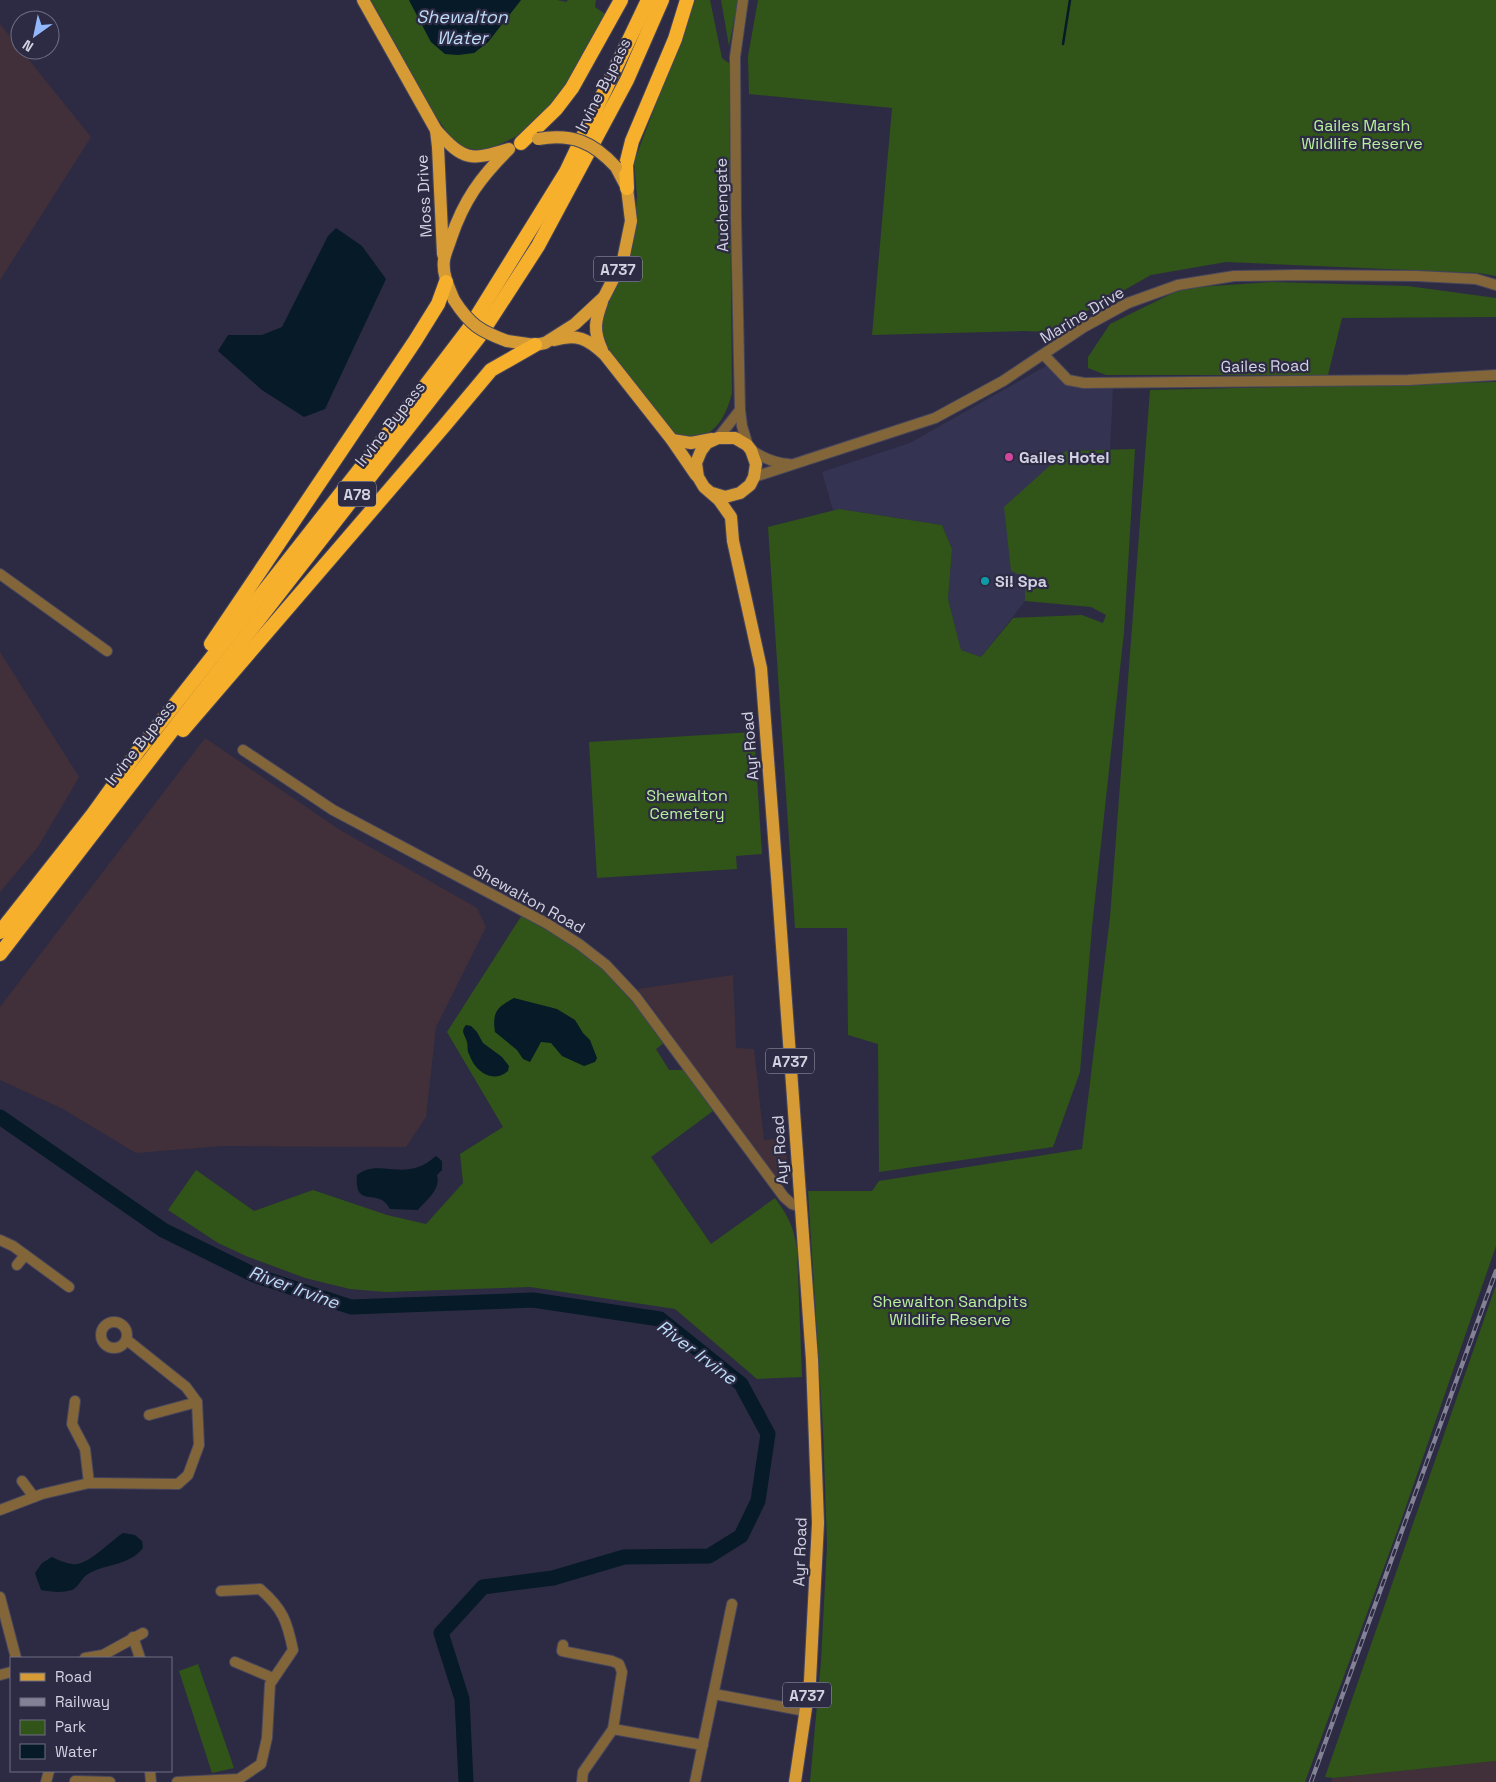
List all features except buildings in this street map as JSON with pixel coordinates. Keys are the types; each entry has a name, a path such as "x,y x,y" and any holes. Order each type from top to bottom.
{"highway":[{"path":"515,146 556,109 572,88 621,0"},
{"name":"Irvine Bypass","path":"0,932 139,750 470,327 566,172 648,0"},
{"name":"Irvine Bypass","path":"0,954 479,337 538,246 627,80 662,0"},
{"path":"627,188 626,165 632,141 675,39 687,0"},
{"path":"139,750 415,341 438,304 446,282"},
{"path":"98,827 439,433 491,370 540,344"}],"main road":[{"name":"Moss Drive","path":"363,0 436,130 448,143 461,153 474,157 489,155 515,146"},
{"name":"Moss Drive","path":"436,130 444,261"},
{"name":"A737","path":"605,355 597,338 597,316 604,297 623,260 628,241 632,221 627,188 616,167 604,154 590,144 576,139 564,138 538,139 515,146 486,172 471,193 458,218 444,261 446,282 454,300 465,317 478,328 507,341 540,344 564,337 581,338 593,344 605,355 672,440 704,487 712,493 731,517"},
{"name":"A737","path":"540,344 575,324 604,297"},
{"path":"672,440 691,443 717,438 735,438 750,448 756,464 752,481 731,517"},
{"path":"698,477 696,463 701,451 707,443 717,438"},
{"path":"712,493 730,496 740,493 752,481"},
{"name":"Ayr Road","path":"731,517 733,541 761,668 812,1360 818,1523 810,1681 795,1782"}],"street":[{"name":"Auchengate","path":"743,0 735,57 736,218 740,410 742,426 750,448"},
{"name":"Marine Drive","path":"752,481 793,464 936,418 1003,381 1084,327 1128,303 1178,285 1234,276 1417,276 1476,279 1496,285"},
{"name":"Gailes Road","path":"1044,355 1068,380 1084,383 1408,380 1496,375"},
{"path":"717,438 740,410"},
{"name":"Marine Drive","path":"750,448 762,458 777,463 793,464"},
{"path":"0,574 108,651"},
{"name":"Shewalton Road","path":"243,750 333,810 546,923 579,944 606,966 636,997 784,1197 792,1204 801,1207"},
{"path":"0,1240 13,1246 69,1287"},
{"path":"17,1265 25,1255"},
{"path":"0,1510 34,1498 89,1483 178,1484 188,1475 199,1445 196,1402 186,1387 126,1340"},
{"path":"75,1401 72,1424 85,1449 89,1483"},
{"path":"149,1415 196,1402"},
{"path":"22,1482 34,1498"},
{"path":"176,1782 239,1779 260,1764 267,1738 270,1684 293,1650 288,1626 276,1604 260,1590 221,1591"},
{"path":"0,1597 16,1657"},
{"path":"696,1782 732,1604"},
{"path":"91,1657 104,1655 143,1633"},
{"path":"133,1637 140,1657"},
{"path":"563,1644 562,1651 612,1661 618,1664 622,1672 613,1729 583,1772 582,1782"},
{"path":"235,1662 273,1678"},
{"path":"714,1694 805,1711"},
{"path":"613,1729 703,1745"},
{"path":"74,1778 110,1782"}],"shaded area":[{"path":"0,24 10,36 10,60 29,60 91,137 0,280"},
{"path":"1046,366 1065,385 1113,389 1110,450 1066,451 1025,577 1025,601 981,657 961,650 948,599 952,549 942,525 839,509 833,510 822,472 910,443"},
{"path":"0,652 79,777 38,847 0,892"},
{"path":"205,738 340,830 477,908 486,927 436,1027 426,1117 406,1147 223,1146 136,1153 63,1109 0,1080 0,1007"},
{"path":"733,975 736,1048 754,1049 764,1140 785,1138 790,1183 783,1187 638,989"},
{"path":"1496,1761 1496,1782 1331,1782 1333,1778"}],"green space":[{"path":"371,0 409,0 431,42 474,53 488,42 521,0 557,0 566,2 568,0 596,0 595,7 605,14 567,89 548,112 515,137 494,147 480,150 465,148 452,139 435,115"},
{"path":"695,0 710,0 722,58 730,64 732,393 726,411 717,426 703,436 694,438 682,436 670,430 609,351 602,332 601,316 633,246 637,196 634,162"},
{"path":"721,0 738,0 729,46"},
{"name":"Gailes Marsh Wildlife Reserve","path":"758,0 1496,0 1496,276 1479,273 1226,262 1151,275 1050,332 872,335 892,108 749,94 748,56"},
{"path":"1273,282 1408,286 1496,298 1496,317 1342,318 1328,375 1106,375 1088,368 1088,357 1110,324 1183,288"},
{"name":"Shewalton Sandpits Wildlife Reserve","path":"1496,382 1496,1246 1401,1521 1305,1782 810,1782 821,1661 827,1545 823,1429 808,1191 872,1191 879,1181 1082,1149 1110,917 1150,390"},
{"path":"1135,449 1124,632 1092,927 1080,1072 1053,1147 879,1172 878,1044 848,1035 847,928 795,928 768,527 839,509 942,525 952,549 948,599 961,650 981,657 1013,618 1082,615 1103,623 1106,615 1091,607 1025,601 1025,577 1011,571 1004,507 1066,451"},
{"name":"Shewalton Cemetery","path":"754,732 762,854 736,856 737,869 597,878 589,742"},
{"path":"522,915 564,940 611,977 664,1043 656,1049 669,1070 684,1070 713,1111 651,1157 711,1244 775,1198 784,1210 792,1228 797,1249 802,1377 757,1379 675,1309 530,1287 386,1292 350,1289 305,1278 246,1256 218,1243 168,1210 196,1170 254,1211 313,1190 387,1215 426,1224 463,1183 460,1154 503,1127 447,1032"},
{"path":"1496,1285 1496,1761 1333,1778 1325,1777"},
{"path":"198,1664 234,1768 212,1773 179,1671"}],"water":[{"name":"Shewalton Water","path":"409,0 521,0 488,42 474,53 458,55 445,54 431,42"},
{"path":"336,228 362,246 386,279 325,409 304,417 262,390 218,351 228,335 262,335 282,327 328,236"},
{"path":"514,998 557,1009 575,1020 590,1040 597,1058 595,1062 584,1066 562,1056 551,1043 541,1042 530,1062 523,1059 517,1050 495,1032 494,1020 497,1011 503,1004"},
{"path":"466,1025 471,1026 483,1043 502,1057 509,1066 508,1071 502,1075 491,1076 480,1071 468,1053 463,1029"},
{"path":"436,1156 442,1161 442,1170 437,1175 437,1185 418,1210 390,1209 380,1199 363,1196 359,1192 357,1175 364,1171 377,1168 399,1170 415,1168"},
{"path":"123,1533 135,1535 142,1541 143,1548 137,1554 124,1561 95,1570 88,1574 72,1590 57,1592 41,1590 35,1573 42,1563 52,1557 72,1564 84,1562"}],"waterway":[{"path":"1063,44 1070,0"},
{"name":"River Irvine","path":"0,1117 163,1230 254,1275 351,1307 533,1300 660,1319 741,1384 768,1434 758,1501 741,1536 709,1556 624,1557 553,1578 483,1587 441,1633 462,1699 466,1782"}],"railway":[{"path":"1311,1782 1496,1271"}],"place":[{"name":"Gailes Hotel","path":"1009,457"},
{"name":"Si! Spa","path":"985,581"}]}
